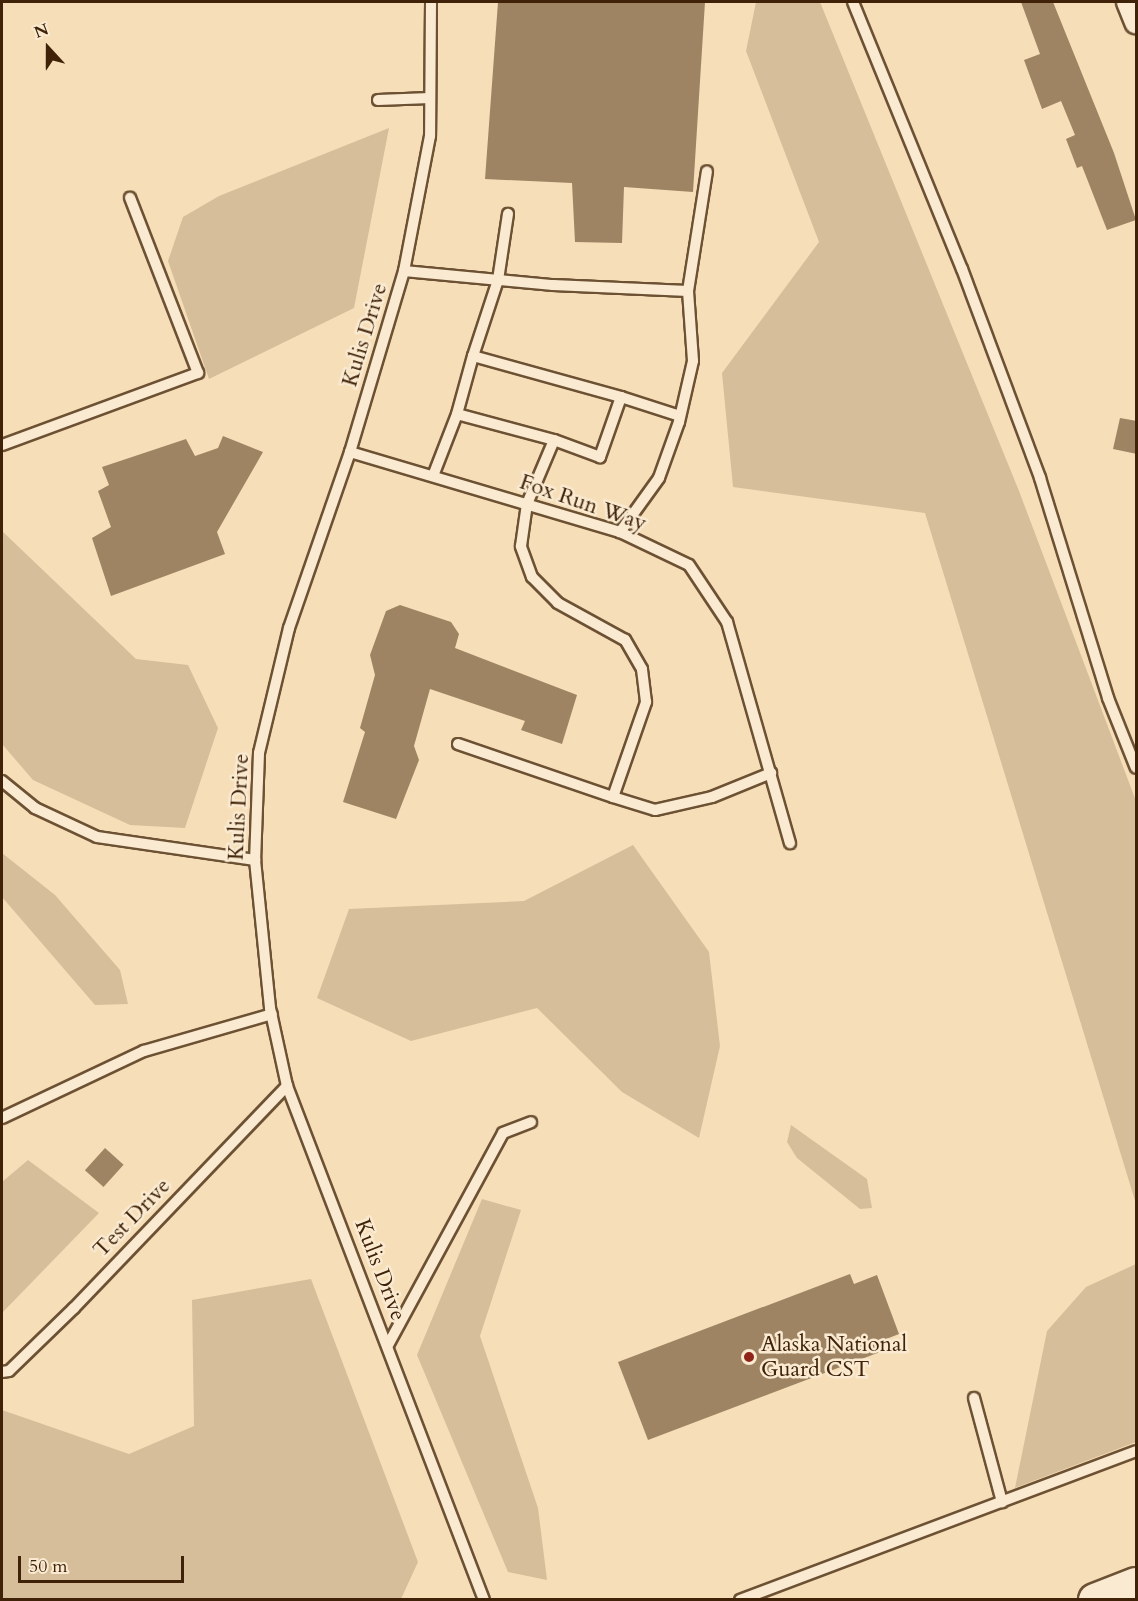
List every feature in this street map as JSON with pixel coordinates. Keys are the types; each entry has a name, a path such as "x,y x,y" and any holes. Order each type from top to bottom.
{"main road":[{"path":"1095,1599 1137,1584"}],"street":[{"path":"1128,2 1137,22"}],"lane":[{"name":"Kulis Drive","path":"431,2 430,136 404,271 350,452 289,628 262,742 255,860 272,1014 287,1086 484,1599"},
{"path":"853,2 962,269 1040,478 1108,698 1137,768"},
{"path":"378,100 430,98"},
{"path":"620,532 659,478 680,416 693,361 688,291 707,171"},
{"path":"2,445 198,373 130,198"},
{"path":"433,476 457,414 498,280 508,214"},
{"path":"404,271 498,280 688,291"},
{"path":"473,357 621,397 680,416"},
{"path":"457,414 554,440 600,458 621,397"},
{"path":"554,440 528,504 521,546 532,578 558,603 625,640 642,669 646,702 613,798"},
{"name":"Fox Run Way","path":"350,452 620,532 689,565 727,622 790,843"},
{"path":"458,744 613,798 655,810 712,797 771,773"},
{"path":"2,781 35,808 97,837 255,860"},
{"path":"2,1116 144,1051 272,1014"},
{"name":"Test Drive","path":"2,1372 9,1371 74,1308 287,1086"},
{"path":"388,1345 503,1133 531,1122"},
{"path":"974,1398 1002,1502"},
{"path":"740,1599 1137,1451"}],"shaded area":[{"path":"756,2 820,2 1019,491 1136,801 1136,1204 925,513 733,487 722,373 819,242 746,51"},
{"path":"389,128 354,308 209,379 168,261 183,217 219,196"},
{"path":"2,531 136,659 188,665 218,728 185,828 130,825 33,780 2,744"},
{"path":"633,845 709,952 720,1046 699,1138 622,1092 537,1008 411,1041 317,998 349,909 524,901"},
{"path":"2,853 55,895 120,970 128,1004 95,1005 2,897"},
{"path":"791,1125 867,1179 872,1208 860,1209 797,1158 787,1142"},
{"path":"28,1160 99,1213 2,1313 2,1182"},
{"path":"482,1199 521,1210 480,1336 538,1508 547,1580 508,1572 417,1355"},
{"path":"1136,1264 1136,1442 1015,1488 1047,1331 1086,1287"},
{"path":"311,1279 418,1562 401,1599 2,1599 2,1410 129,1454 194,1426 192,1300"}],"building":[{"path":"498,2 705,2 693,192 624,187 622,243 575,242 572,183 485,179"},
{"path":"1021,2 1053,2 1114,153 1136,220 1107,230 1082,166 1077,168 1066,139 1075,135 1061,101 1042,109 1024,60 1040,54"},
{"path":"1120,418 1137,421 1137,454 1113,449"},
{"path":"223,436 263,452 217,532 225,554 111,596 92,538 111,527 98,491 109,485 102,467 186,439 195,456 218,448"},
{"path":"400,605 451,622 459,634 455,648 577,695 562,744 521,730 525,721 430,689 414,746 419,760 396,819 343,802 365,732 360,728 375,675 370,655 386,611"},
{"path":"105,1148 124,1165 104,1187 85,1170"},
{"name":"Alaska National Guard CST","path":"850,1274 854,1284 877,1275 899,1334 876,1343 880,1352 648,1440 618,1362"}],"place":[{"name":"Alaska National Guard CST","path":"749,1357"}]}
